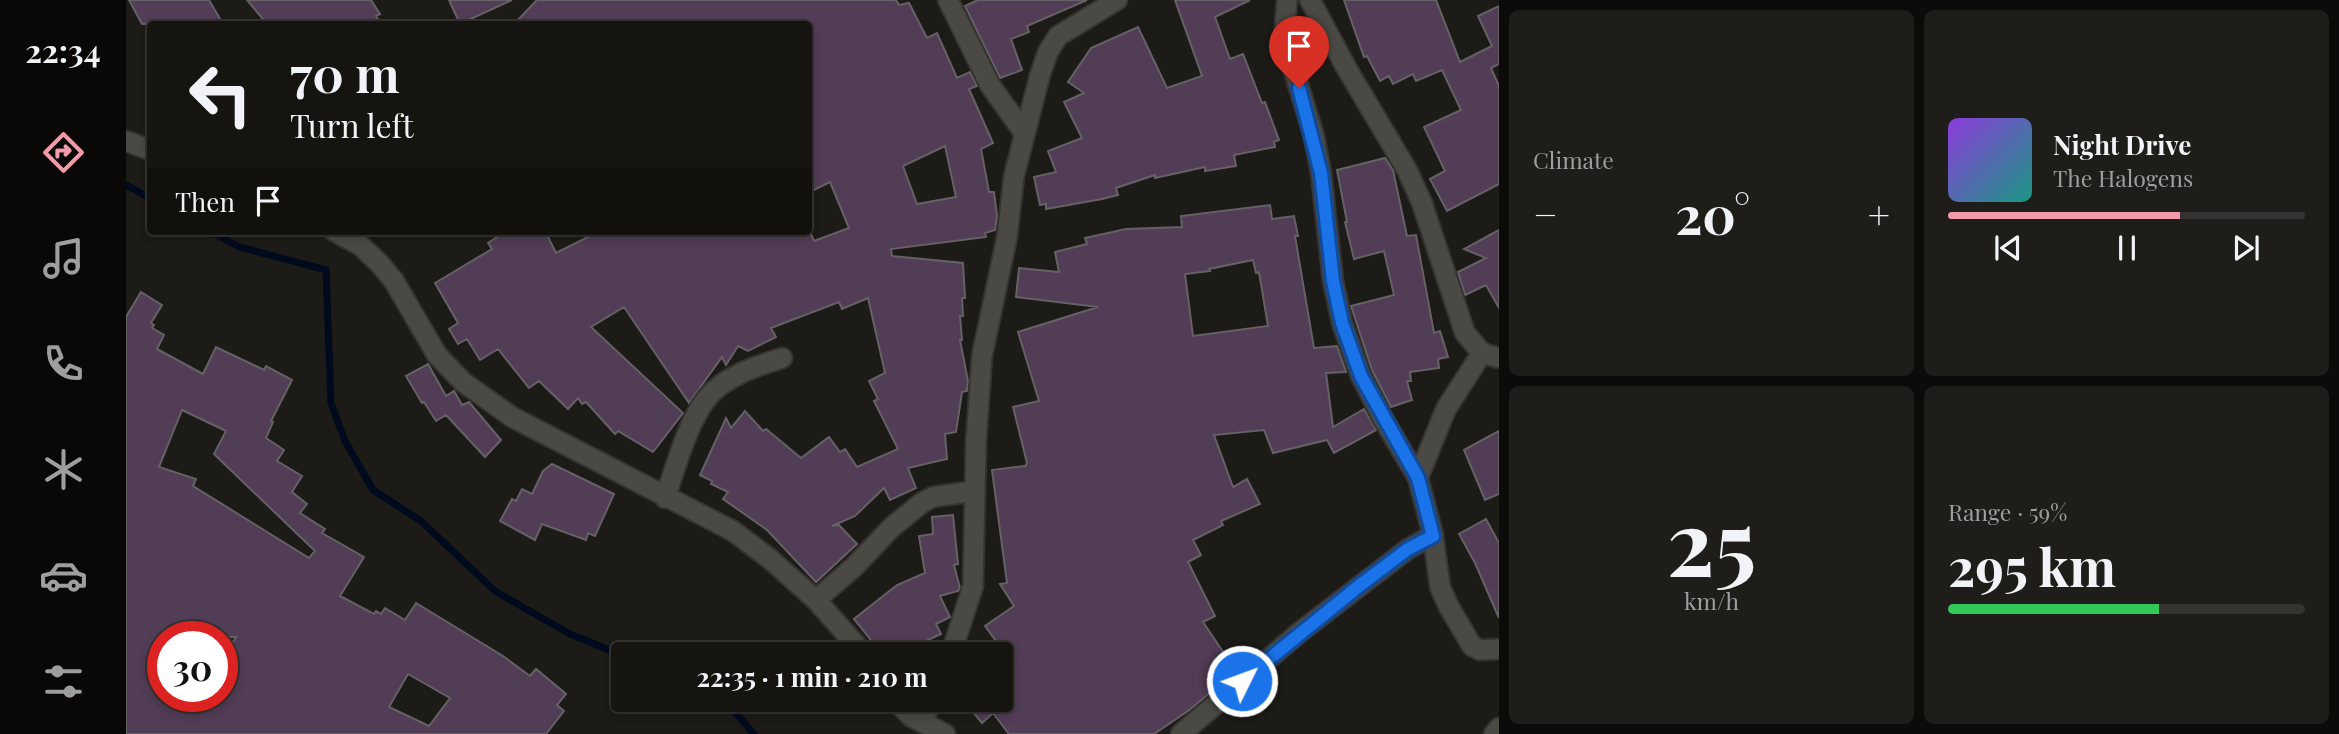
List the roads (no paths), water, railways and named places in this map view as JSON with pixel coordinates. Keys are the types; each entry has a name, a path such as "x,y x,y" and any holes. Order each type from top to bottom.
{"street":[{"path":"948,0 990,85 1025,134"},
{"path":"955,642 973,586 976,560 974,491 982,356 1007,237 1014,176 1048,52 1058,36 1117,0"},
{"path":"1287,0 1284,39 1316,148 1333,281 1342,323 1361,376 1418,478 1433,536 1440,587 1462,633 1480,650 1499,649"},
{"path":"1310,0 1407,170 1422,203 1465,333 1491,356 1446,409 1418,478"},
{"path":"126,142 147,149"},
{"path":"342,235 360,244 394,281 437,355 463,382 512,417 733,531 770,559 816,600 853,642"},
{"path":"665,498 696,416 707,397 748,369 782,358"},
{"path":"816,600 855,566 892,527 923,502 933,497 974,491"},
{"path":"1181,734 1290,640 1408,549 1433,536"},
{"path":"907,712 944,734"},
{"path":"923,721 927,712"},
{"path":"1494,734 1499,728"}],"waterway":[{"path":"126,185 147,196"},
{"path":"217,235 239,247 326,270 331,403 345,441 373,490 421,521 495,591 568,633 611,651"},
{"path":"735,712 754,734"}]}
